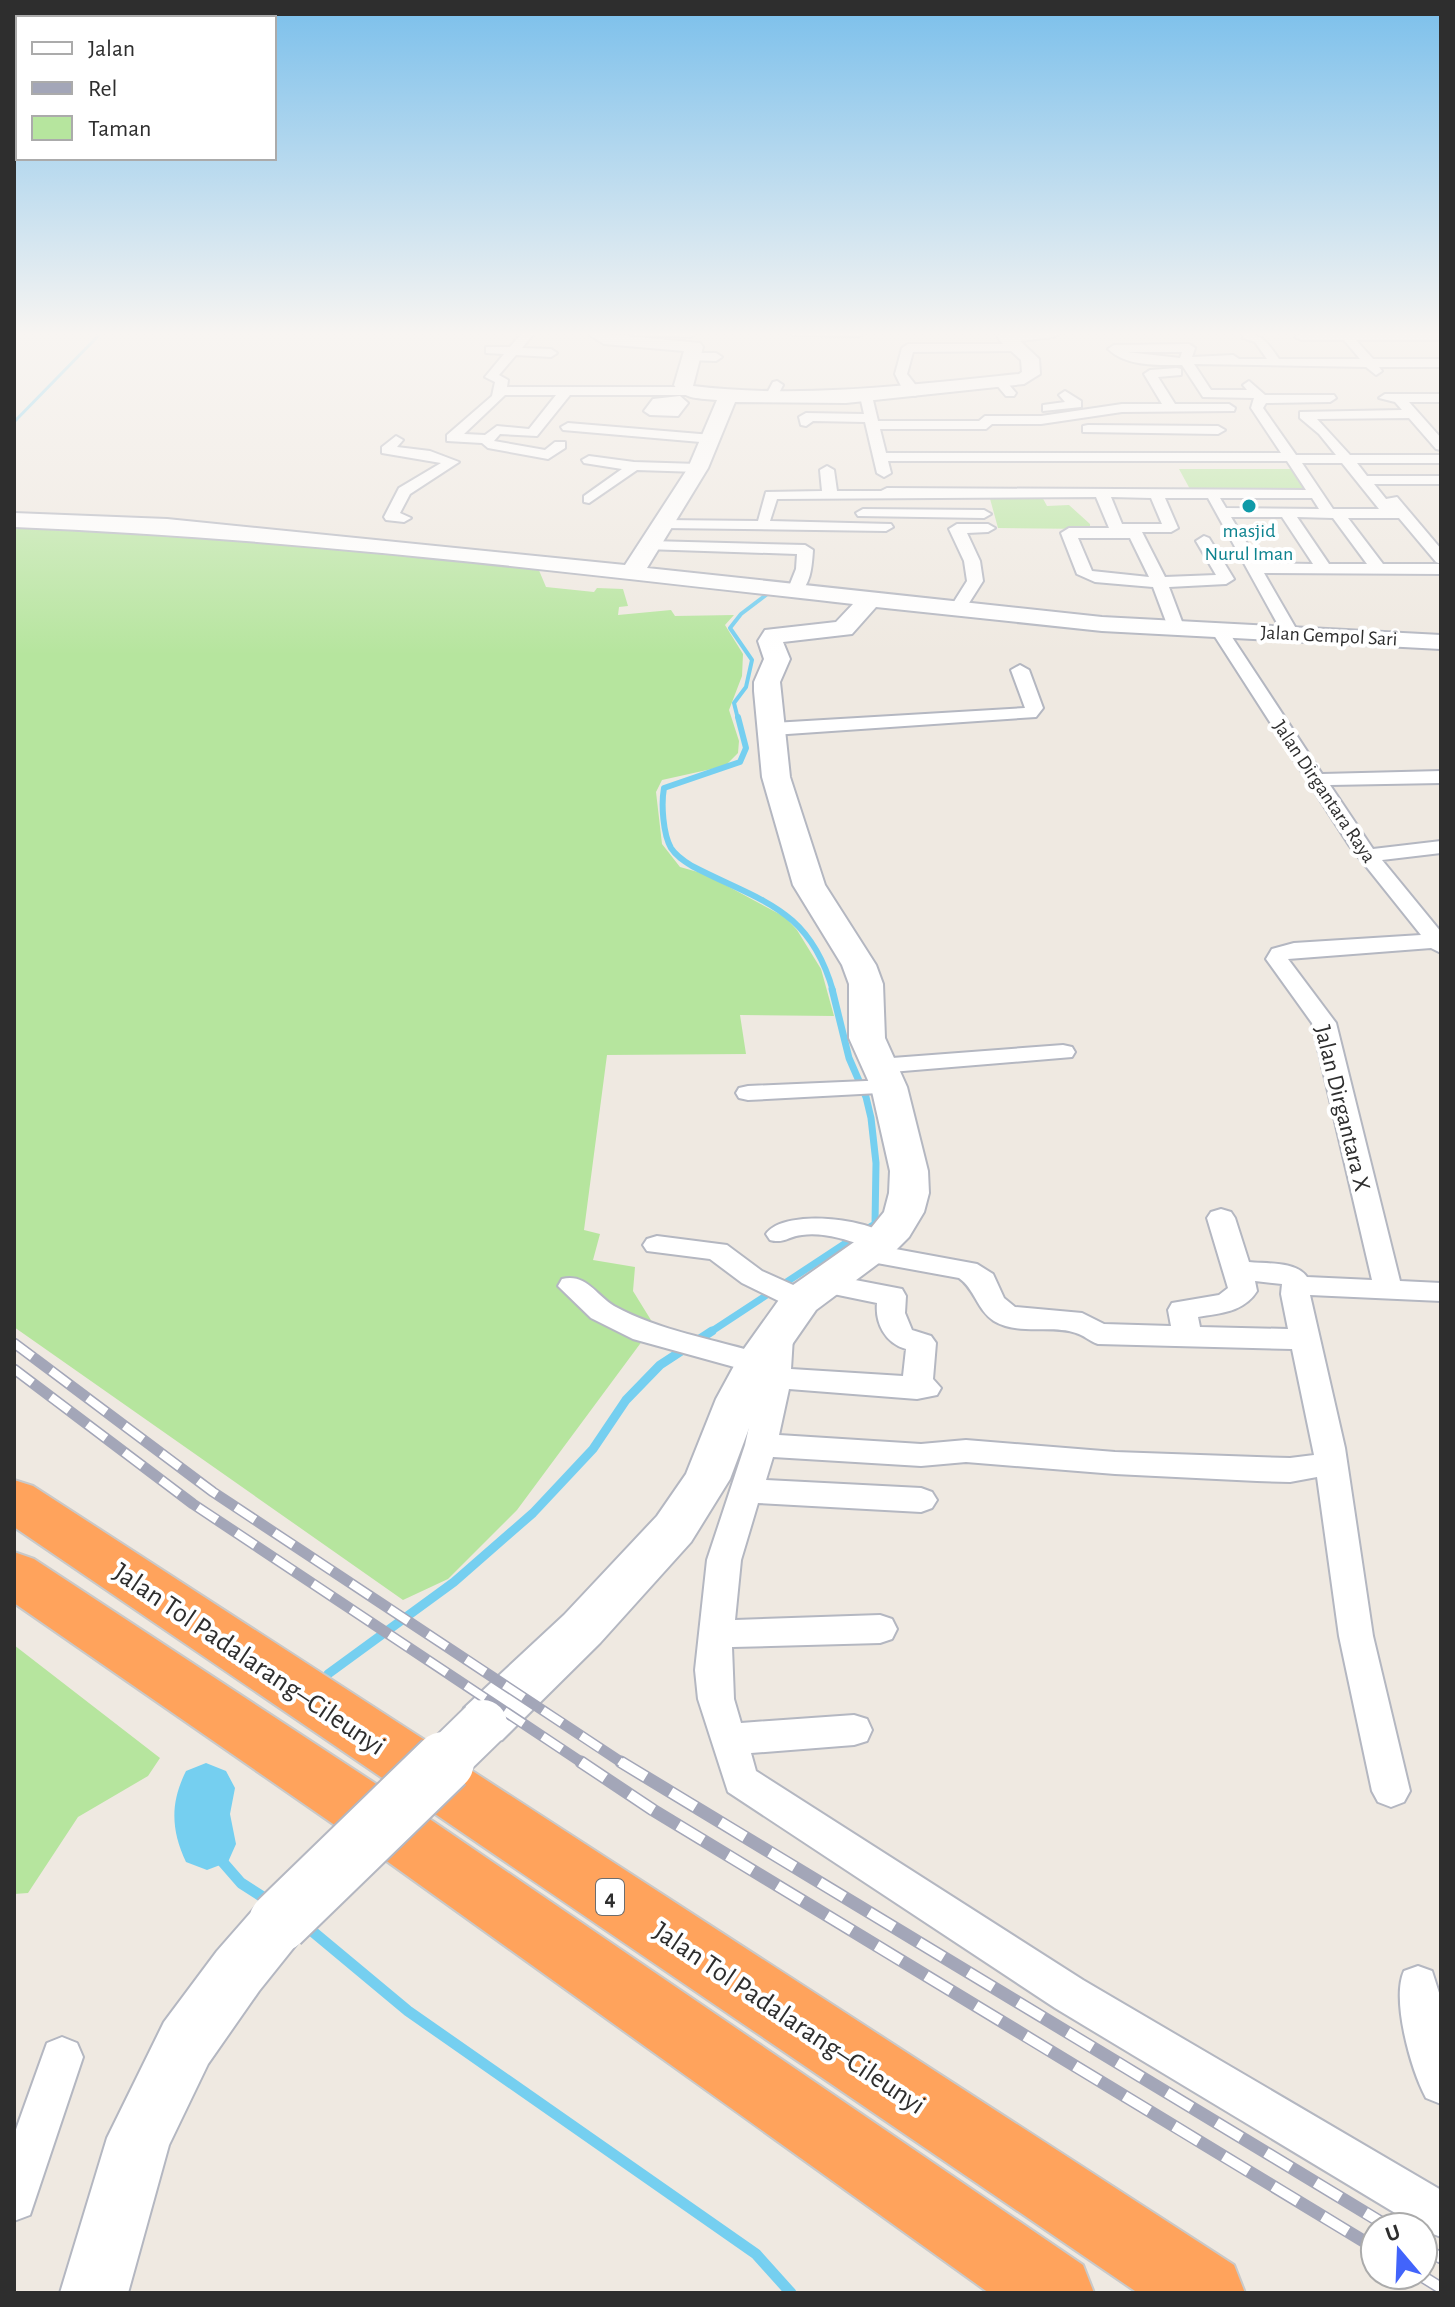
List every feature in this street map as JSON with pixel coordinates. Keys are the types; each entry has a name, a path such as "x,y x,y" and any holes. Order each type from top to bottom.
{"highway":[{"name":"Jalan Tol Padalarang–Cileunyi","path":"14,1500 1206,2293"},
{"path":"14,1574 411,1842 1055,2293"}],"street":[{"path":"379,542 404,518 391,517 404,491 452,462 430,455 387,450 392,444 413,447 429,440"},
{"path":"487,440 483,443 548,455 560,445"},
{"path":"624,440 589,460 634,466 698,468"},
{"path":"639,562 698,468 712,440"},
{"path":"880,440 881,457 891,473 888,493 890,522"},
{"path":"991,440 1006,492"},
{"path":"881,457 997,457 1039,440"},
{"path":"1043,440 1107,458 1441,459"},
{"path":"1095,440 1133,493"},
{"path":"1140,440 1180,482 1210,493 1315,494"},
{"path":"1223,440 1233,457"},
{"path":"1278,440 1315,494 1379,569"},
{"path":"1331,440 1345,460 1384,497 1440,565"},
{"path":"1143,443 1225,443"},
{"path":"1336,446 1441,446"},
{"path":"589,499 634,466"},
{"path":"827,470 830,495"},
{"path":"1361,478 1441,478"},
{"path":"890,522 766,516 771,495 1156,493 1180,482"},
{"path":"1102,493 1114,526 1173,527 1156,493"},
{"path":"1210,493 1226,512 1296,632"},
{"path":"1384,497 1415,497"},
{"path":"1226,512 1396,514"},
{"path":"1287,513 1324,568"},
{"name":"Jalan Gempol Sari","path":"14,520 182,527 639,562 782,587 1102,624 1441,642"},
{"path":"663,524 986,521 957,529 972,561 975,581 958,608"},
{"path":"1176,627 1159,580 1135,533 1069,533 1085,574 1090,577 1159,580 1226,579 1204,541"},
{"path":"639,562 805,550 804,569 782,587"},
{"path":"1260,568 1379,569 1440,565"},
{"path":"94,2293 139,2138 186,2043 238,1971 279,1922 582,1629 674,1529 707,1479 738,1399 783,1319 866,1240 899,1220 909,1193 909,1171 878,1082 867,1038 866,984 859,965 809,885 776,777 767,684 777,659 771,638 780,633 843,629 871,598"},
{"name":"Jalan Dirgantara Raya","path":"1218,629 1367,856 1439,943"},
{"path":"773,729 1030,713 1034,708 1020,670"},
{"path":"1315,780 1441,777"},
{"path":"1367,856 1441,847"},
{"name":"Jalan Dirgantara X","path":"1388,1289 1324,1023 1277,959 1280,954 1294,950 1439,943"},
{"path":"748,1093 878,1082 1063,1052"},
{"path":"1188,1337 1182,1310 1234,1299 1243,1291 1221,1218"},
{"path":"780,1234 793,1227 866,1240 967,1270 983,1281 992,1303 1006,1315 1034,1321 1082,1323 1098,1334 1105,1346 1188,1337 1305,1339"},
{"path":"572,1286 617,1321 666,1338 706,1347 783,1319 892,1296 890,1318 896,1321 900,1337 921,1343 922,1388 783,1319 717,1251 657,1245"},
{"path":"1238,1270 1287,1275 1294,1278 1298,1288 1295,1294 1329,1448 1356,1636 1391,1791"},
{"path":"1298,1288 1388,1289 1439,1296"},
{"path":"783,1319 761,1445 724,1560 716,1634 713,1670 716,1699 741,1781 1069,1994 1441,2215"},
{"path":"761,1445 921,1455 979,1451 1115,1463 1290,1470 1330,1464"},
{"path":"747,1491 921,1500"},
{"path":"716,1634 880,1629"},
{"path":"727,1739 854,1730"},
{"path":"1418,1985 1434,2070 1441,2083"},
{"path":"14,2199 62,2057"}],"green space":[{"path":"1179,469 1292,469 1309,492 1191,491"},
{"path":"989,495 1041,495 1047,506 1069,505 1090,524 1090,529 998,528"},
{"path":"14,525 138,527 538,568 546,587 594,592 597,588 623,589 628,606 619,607 618,615 671,610 675,616 734,615 725,625 743,654 742,676 729,710 739,741 738,753 725,766 662,780 656,792 662,844 680,867 705,874 785,917 797,930 821,969 834,1016 740,1015 746,1054 607,1055 584,1230 600,1234 593,1260 635,1267 633,1291 654,1325 517,1510 448,1579 403,1600 14,1327"},
{"path":"14,1645 160,1758 148,1776 78,1817 28,1893 14,1894"}],"waterway":[{"path":"738,719 734,703 746,687 752,660 730,628 741,614 774,589"},
{"path":"738,717 746,748 740,762 664,788 663,819 668,842 675,853 689,864 761,899 796,924 811,941 833,991"},
{"path":"832,989 849,1058 866,1097 871,1118 876,1163 875,1224 865,1230"},
{"path":"709,1333 855,1237"},
{"path":"328,1674 454,1582 533,1513 593,1449 626,1400 660,1365 712,1331"},
{"path":"206,1788 201,1814 207,1844"},
{"path":"207,1844 241,1883 269,1901"},
{"path":"306,1926 408,2011 756,2254 791,2293"}],"railway":[{"path":"14,1343 213,1492 624,1764"},
{"path":"14,1369 193,1504 584,1764"},
{"path":"621,1762 1363,2211"},
{"path":"584,1764 653,1810 1359,2238"}],"place":[{"name":"masjid Nurul Iman","path":"1249,506"}]}
